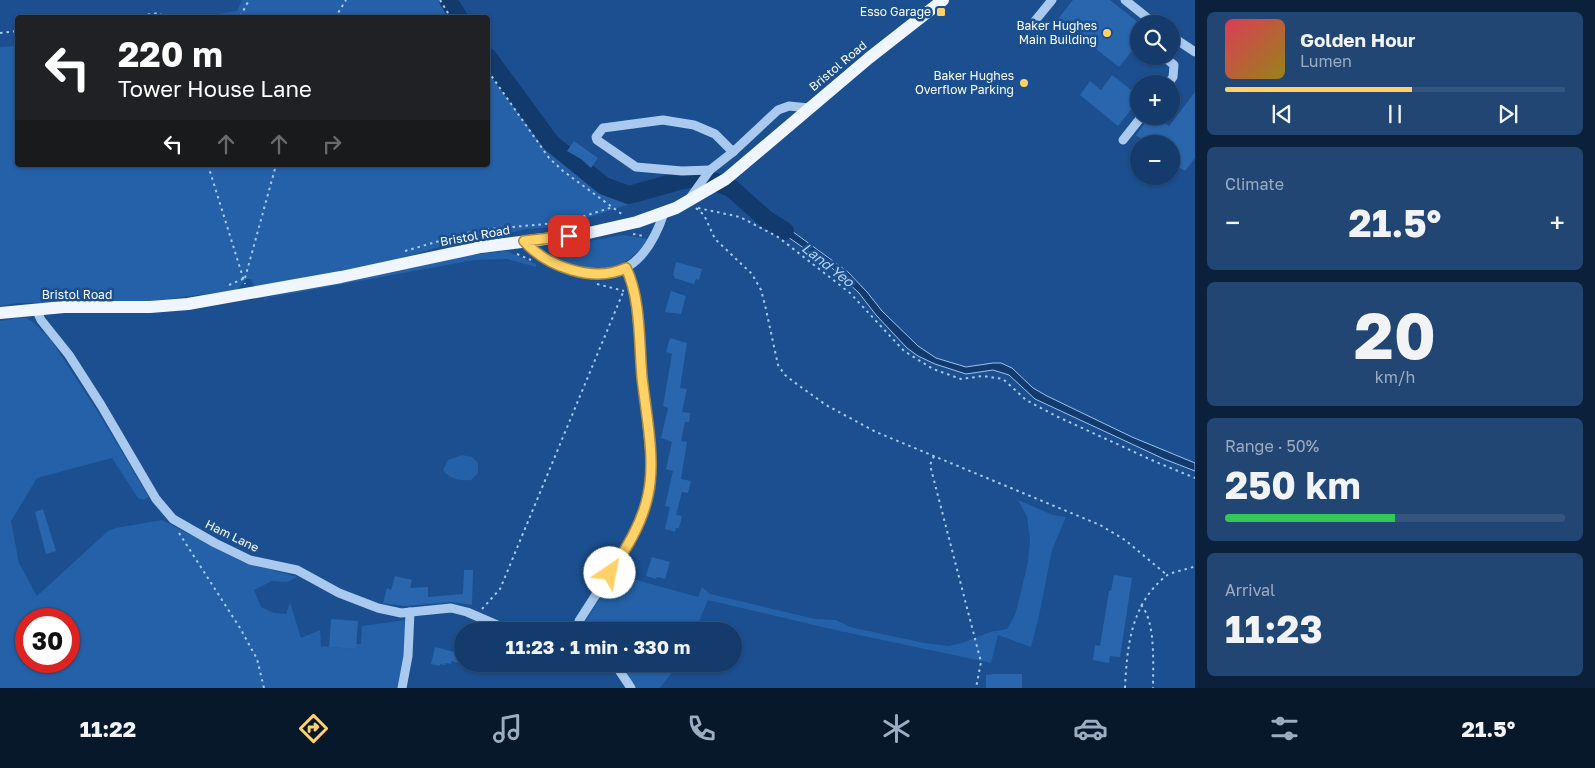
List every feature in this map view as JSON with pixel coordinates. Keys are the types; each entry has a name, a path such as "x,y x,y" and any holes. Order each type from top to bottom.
{"main road":[{"name":"Bristol Road","path":"0,313 36,309 150,308 188,304 332,279 481,247 612,229 664,213 692,200 726,179 869,58 943,0"}],"street":[{"path":"1034,22 1052,0"},
{"path":"1125,0 1144,15"},
{"path":"1180,42 1195,52"},
{"path":"692,200 706,176 778,110 788,106 809,108"},
{"path":"706,176 682,171 636,167 602,144 596,137 603,128 663,120 694,125 715,134 733,152"},
{"path":"1123,140 1135,125"},
{"path":"524,241 540,255 582,272 606,274 626,268 641,256 652,241 664,213"},
{"path":"581,622 582,616 637,528 645,510 650,486 650,456 636,308 630,277 626,268"},
{"name":"Ham Lane","path":"36,309 41,320 69,355 101,405 156,499 166,513 178,522 250,560 297,570 334,590 371,606 394,612 451,608 468,612 490,622"},
{"path":"402,688 408,656 410,612"},
{"path":"620,672 631,688"}],"path":[{"path":"241,15 249,0"},
{"path":"337,15 346,0"},
{"path":"440,0 449,15"},
{"path":"144,15 159,13 161,15"},
{"path":"0,34 15,32"},
{"path":"490,74 549,158 563,171 617,209"},
{"path":"209,167 245,279 275,167"},
{"path":"692,200 704,214 715,240 752,274 765,304 778,365 786,375 826,405 868,428 933,458 1100,525 1154,562 1167,575"},
{"path":"692,200 702,210 721,211 740,217 778,238 844,288 904,351 916,360 933,369 961,379 983,376 1003,379 1026,400 1056,416 1195,478"},
{"path":"402,252 467,233 489,229 557,223 613,207"},
{"path":"468,612 472,608 482,609 500,589 623,295"},
{"path":"933,458 930,465 981,662 976,688"},
{"path":"178,522 176,529 240,628 257,659 264,688"},
{"path":"1125,688 1134,622 1141,605 1167,575 1195,566"},
{"path":"1141,605 1148,614 1153,653 1153,688"}],"shaded area":[{"path":"242,0 445,0 455,15 212,15 237,11"},
{"path":"15,46 15,167 490,167 490,64 507,79 549,141 603,184 622,195 640,201 558,227 526,229 506,234 481,235 398,259 311,278 254,286 251,279 246,279 237,290 144,302 18,303 0,306 0,47"},
{"path":"623,235 648,239 633,256 615,266 606,268 585,267 573,264 560,259 548,251 550,248"},
{"path":"507,251 536,264 536,267 507,259 474,260 267,298 265,301 264,298 471,255"},
{"path":"17,318 26,318 33,322 51,340 96,409 149,497 144,500 138,498 112,458 37,478 11,521 19,563 37,596 108,531 162,520 241,561 297,577 287,582 272,581 254,590 261,607 274,613 286,614 290,602 301,638 320,630 321,646 356,649 356,644 361,644 362,626 405,620 404,654 399,688 0,688 0,321"},
{"path":"462,455 472,457 478,463 478,473 471,480 455,479 448,476 443,470 448,460"},
{"path":"1018,500 1053,515 1066,517 1052,550 1031,647 998,635 991,663 831,629 708,600 699,622 585,622 615,574 698,597 702,587 710,594 815,619 836,620 850,627 924,643 948,646 962,643 990,632 1007,629 1015,615 1028,562 1030,539 1027,517"},
{"path":"625,672 672,672 660,688 636,688"}],"water":[{"path":"770,215 848,272 882,311 918,346 936,358 966,367 1001,363 1012,368 1033,388 1047,396 1132,437 1195,463 1195,471 1164,459 1035,399 1009,375 993,370 966,374 935,364 918,356 907,348 876,315 859,293 832,268 764,220"}],"building":[{"name":"Baker Hughes Main Building","path":"1073,0 1110,0 1130,16 1130,53 1119,67 1058,19"},
{"path":"1112,75 1130,89 1130,111 1118,126 1080,95 1090,81 1101,90"},
{"path":"1195,92 1195,158 1185,171 1180,168 1180,135 1136,135 1143,125 1180,125 1180,112"},
{"path":"574,141 598,158 591,168 581,159 567,151"},
{"path":"676,262 702,269 699,280 696,279 694,284 674,278"},
{"path":"671,291 686,296 681,314 665,312"},
{"path":"670,338 687,343 680,388 687,389 682,412 690,413 689,422 685,422 681,441 687,442 681,479 691,481 688,493 682,492 676,515 682,516 679,528 676,528 675,532 665,529 670,507 665,506 673,471 666,469 672,442 661,438 668,408 663,406 672,354 666,352"},
{"path":"43,509 56,551 46,554 35,512"},
{"path":"652,557 670,562 665,579 646,576"},
{"path":"464,570 473,570 472,605 451,602 405,606 383,603 387,588 391,590 395,576 412,580 410,588 428,587 428,597 463,594"},
{"path":"1114,575 1132,578 1120,657 1110,656 1109,663 1093,660 1095,645 1100,646 1109,591 1111,591"},
{"path":"331,619 358,621 356,649 329,647"},
{"path":"435,647 454,652 454,662 451,661 451,664 445,663 445,665 440,664 440,666 431,664"},
{"path":"1022,674 1022,688 986,688 986,675"}],"waterway":[{"name":"Land Yeo","path":"448,0 457,15"},
{"name":"Land Yeo","path":"490,60 551,143 604,186 629,195 701,177 731,188 766,219 785,231"}],"place":[{"name":"Esso Garage","path":"941,12"},
{"name":"Baker Hughes Main Building","path":"1107,33"},
{"name":"Baker Hughes Overflow Parking","path":"1024,83"}],"route":[{"path":"569,236 524,241 532,250 540,255 562,266 588,274 606,274 626,268 632,284 636,308 650,456 650,486 645,510 640,522 610,573"}]}
